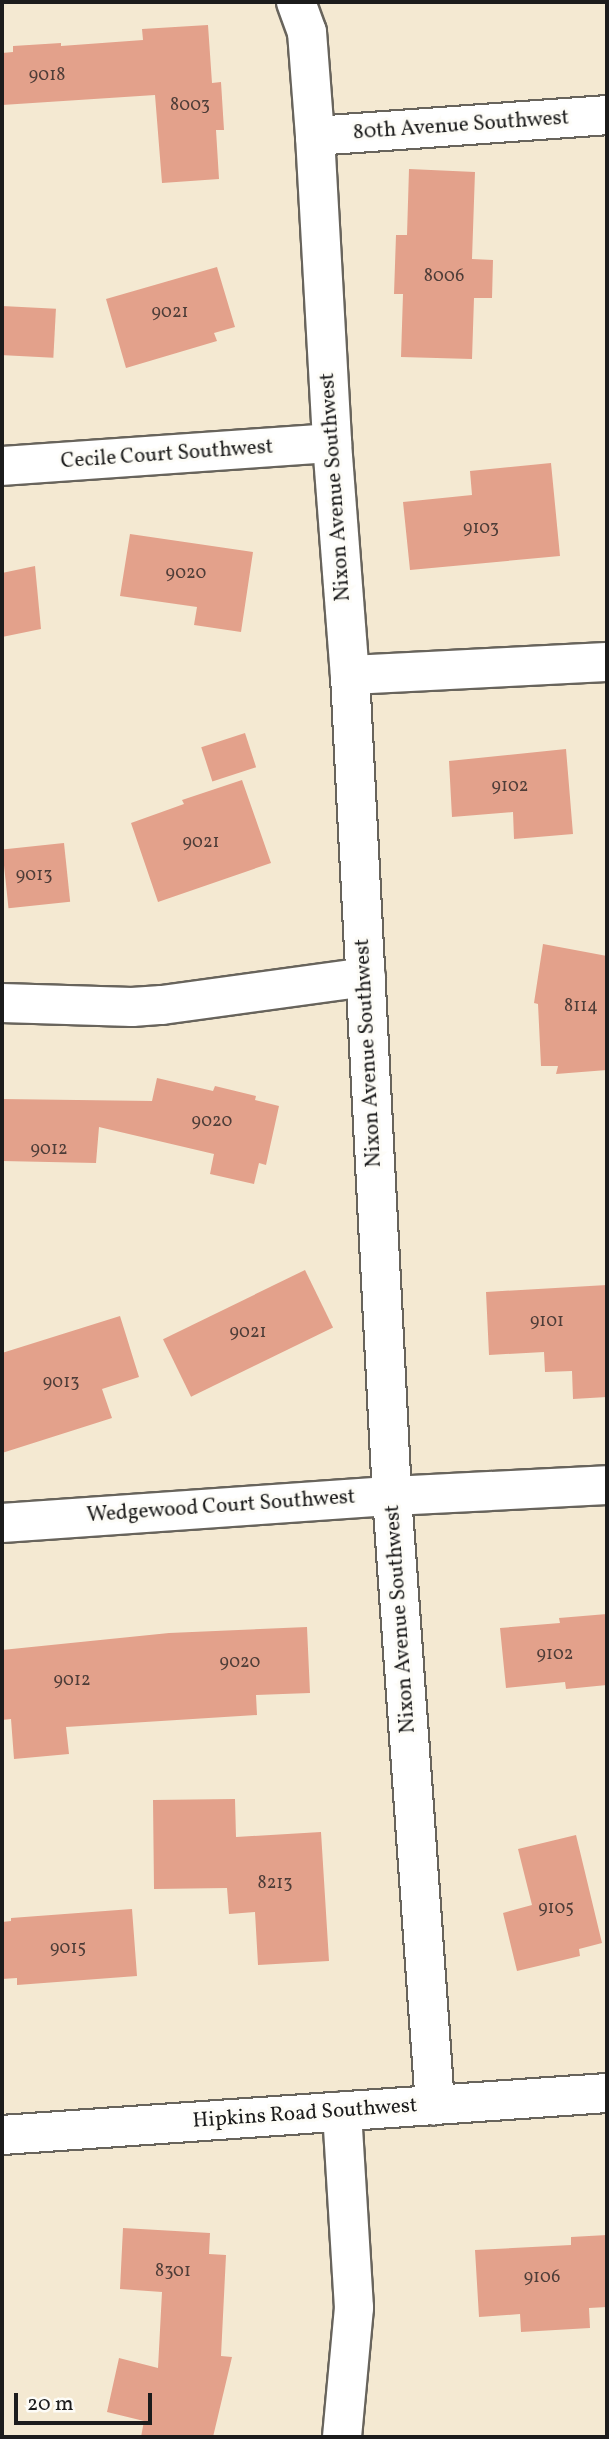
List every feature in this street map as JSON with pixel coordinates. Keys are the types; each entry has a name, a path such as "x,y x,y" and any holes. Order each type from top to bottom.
{"street":[{"name":"Nixon Avenue Southwest","path":"296,2 307,32 315,136 332,443 350,675 392,1496 435,2105"},
{"name":"80th Avenue Southwest","path":"315,136 607,116"},
{"name":"Cecile Court Southwest","path":"2,466 332,443"},
{"path":"350,675 607,662"},
{"path":"2,1003 132,1007 162,1005 366,977"},
{"name":"Wedgewood Court Southwest","path":"2,1522 392,1496 607,1485"},
{"name":"Hipkins Road Southwest","path":"2,2135 607,2093"},
{"path":"342,2111 354,2308 342,2437"}],"building":[{"path":"208,25 212,83 221,82 224,130 216,130 219,179 162,183 155,95 2,105 2,53 13,52 13,46 61,43 61,46 143,40 142,29"},
{"path":"409,169 475,172 472,259 493,260 492,298 474,298 472,359 401,357 403,294 394,294 396,235 407,235"},
{"path":"217,267 235,327 214,333 217,341 126,368 106,299"},
{"path":"2,306 56,309 53,358 2,355"},
{"path":"551,463 560,556 410,570 403,502 472,495 470,471"},
{"path":"130,534 253,552 241,632 194,625 197,607 120,596"},
{"path":"35,566 41,629 2,637 2,573"},
{"path":"245,733 256,767 212,781 201,747"},
{"path":"566,749 573,834 514,839 513,812 452,817 449,761"},
{"path":"242,780 271,863 158,902 131,823 184,804 182,800"},
{"path":"64,843 70,902 9,908 2,849"},
{"path":"543,944 607,956 607,1070 556,1074 558,1066 541,1066 538,1004 534,1003"},
{"path":"157,1078 213,1091 215,1086 256,1096 255,1100 279,1106 266,1165 259,1163 254,1184 210,1174 214,1154 99,1127 96,1163 2,1161 2,1099 152,1101"},
{"path":"305,1270 333,1328 191,1397 163,1339"},
{"path":"607,1285 607,1397 573,1399 572,1371 545,1372 544,1352 489,1355 486,1292"},
{"path":"120,1316 139,1377 102,1389 112,1418 2,1453 2,1353"},
{"path":"607,1614 607,1685 566,1689 565,1682 506,1688 500,1628 560,1623 559,1618"},
{"path":"307,1627 310,1693 256,1695 257,1715 66,1727 69,1754 14,1759 11,1719 2,1720 2,1650 169,1633"},
{"path":"235,1799 236,1837 321,1832 329,1961 258,1965 255,1912 229,1914 227,1888 154,1889 153,1800"},
{"path":"576,1835 602,1943 579,1949 580,1956 517,1971 503,1913 532,1905 518,1849"},
{"path":"132,1909 137,1976 17,1985 17,1978 2,1979 2,1922 11,1921 11,1918"},
{"path":"123,2228 210,2233 209,2254 226,2255 221,2356 232,2357 213,2437 141,2437 144,2421 107,2412 119,2358 158,2368 162,2292 120,2289"},
{"path":"607,2235 607,2307 589,2308 590,2328 521,2332 520,2314 479,2317 475,2250 571,2245 571,2237"}]}
